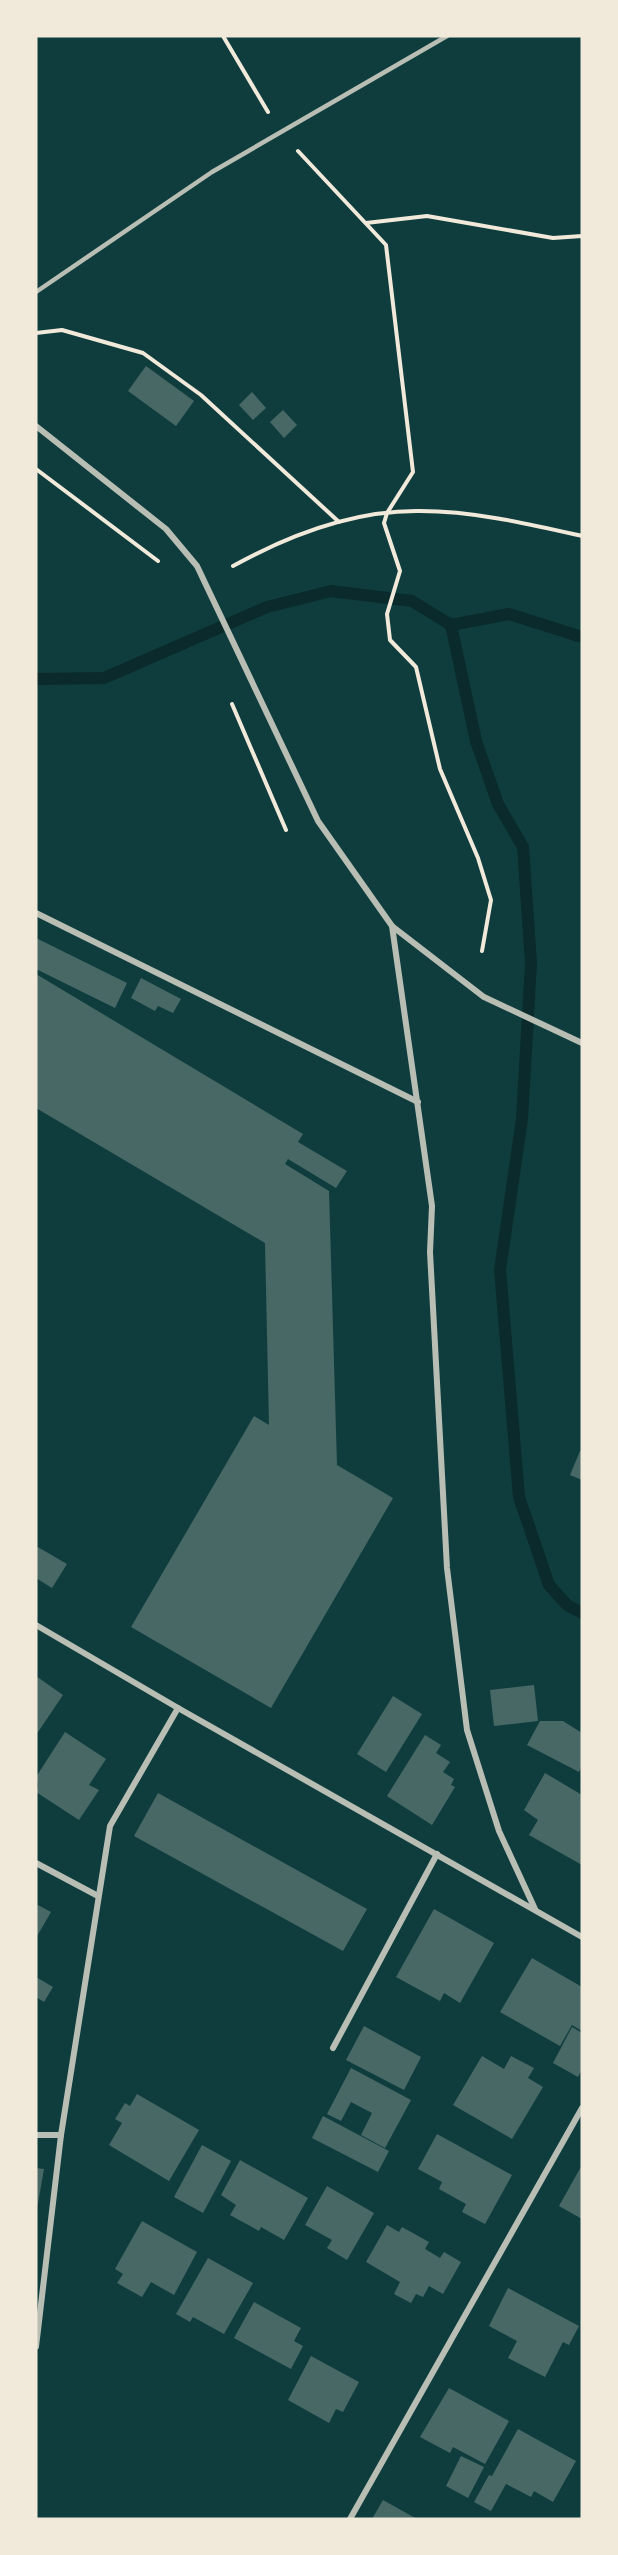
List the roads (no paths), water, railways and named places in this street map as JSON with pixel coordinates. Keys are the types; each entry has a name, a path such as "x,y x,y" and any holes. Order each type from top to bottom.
{"street":[{"path":"36,426 166,529 197,566 318,821 392,926 484,997 582,1043"},
{"path":"36,913 418,1102"},
{"path":"392,926 432,1206 430,1252 447,1568 467,1730 499,1831 535,1909"},
{"path":"36,1625 582,1937"},
{"path":"36,2347 61,2135 110,1826 178,1708"},
{"path":"333,2048 437,1854"},
{"path":"36,1863 98,1896"},
{"path":"350,2519 582,2108"},
{"path":"36,2135 61,2135"}],"lane":[{"path":"36,292 212,172 447,36"}],"waterway":[{"path":"36,679 104,678 267,607 331,591 412,601 451,625 509,614 582,637"},
{"path":"451,625 476,741 498,804 523,847 531,963 522,1119 500,1270 519,1497 549,1585 567,1605 582,1613"}]}
